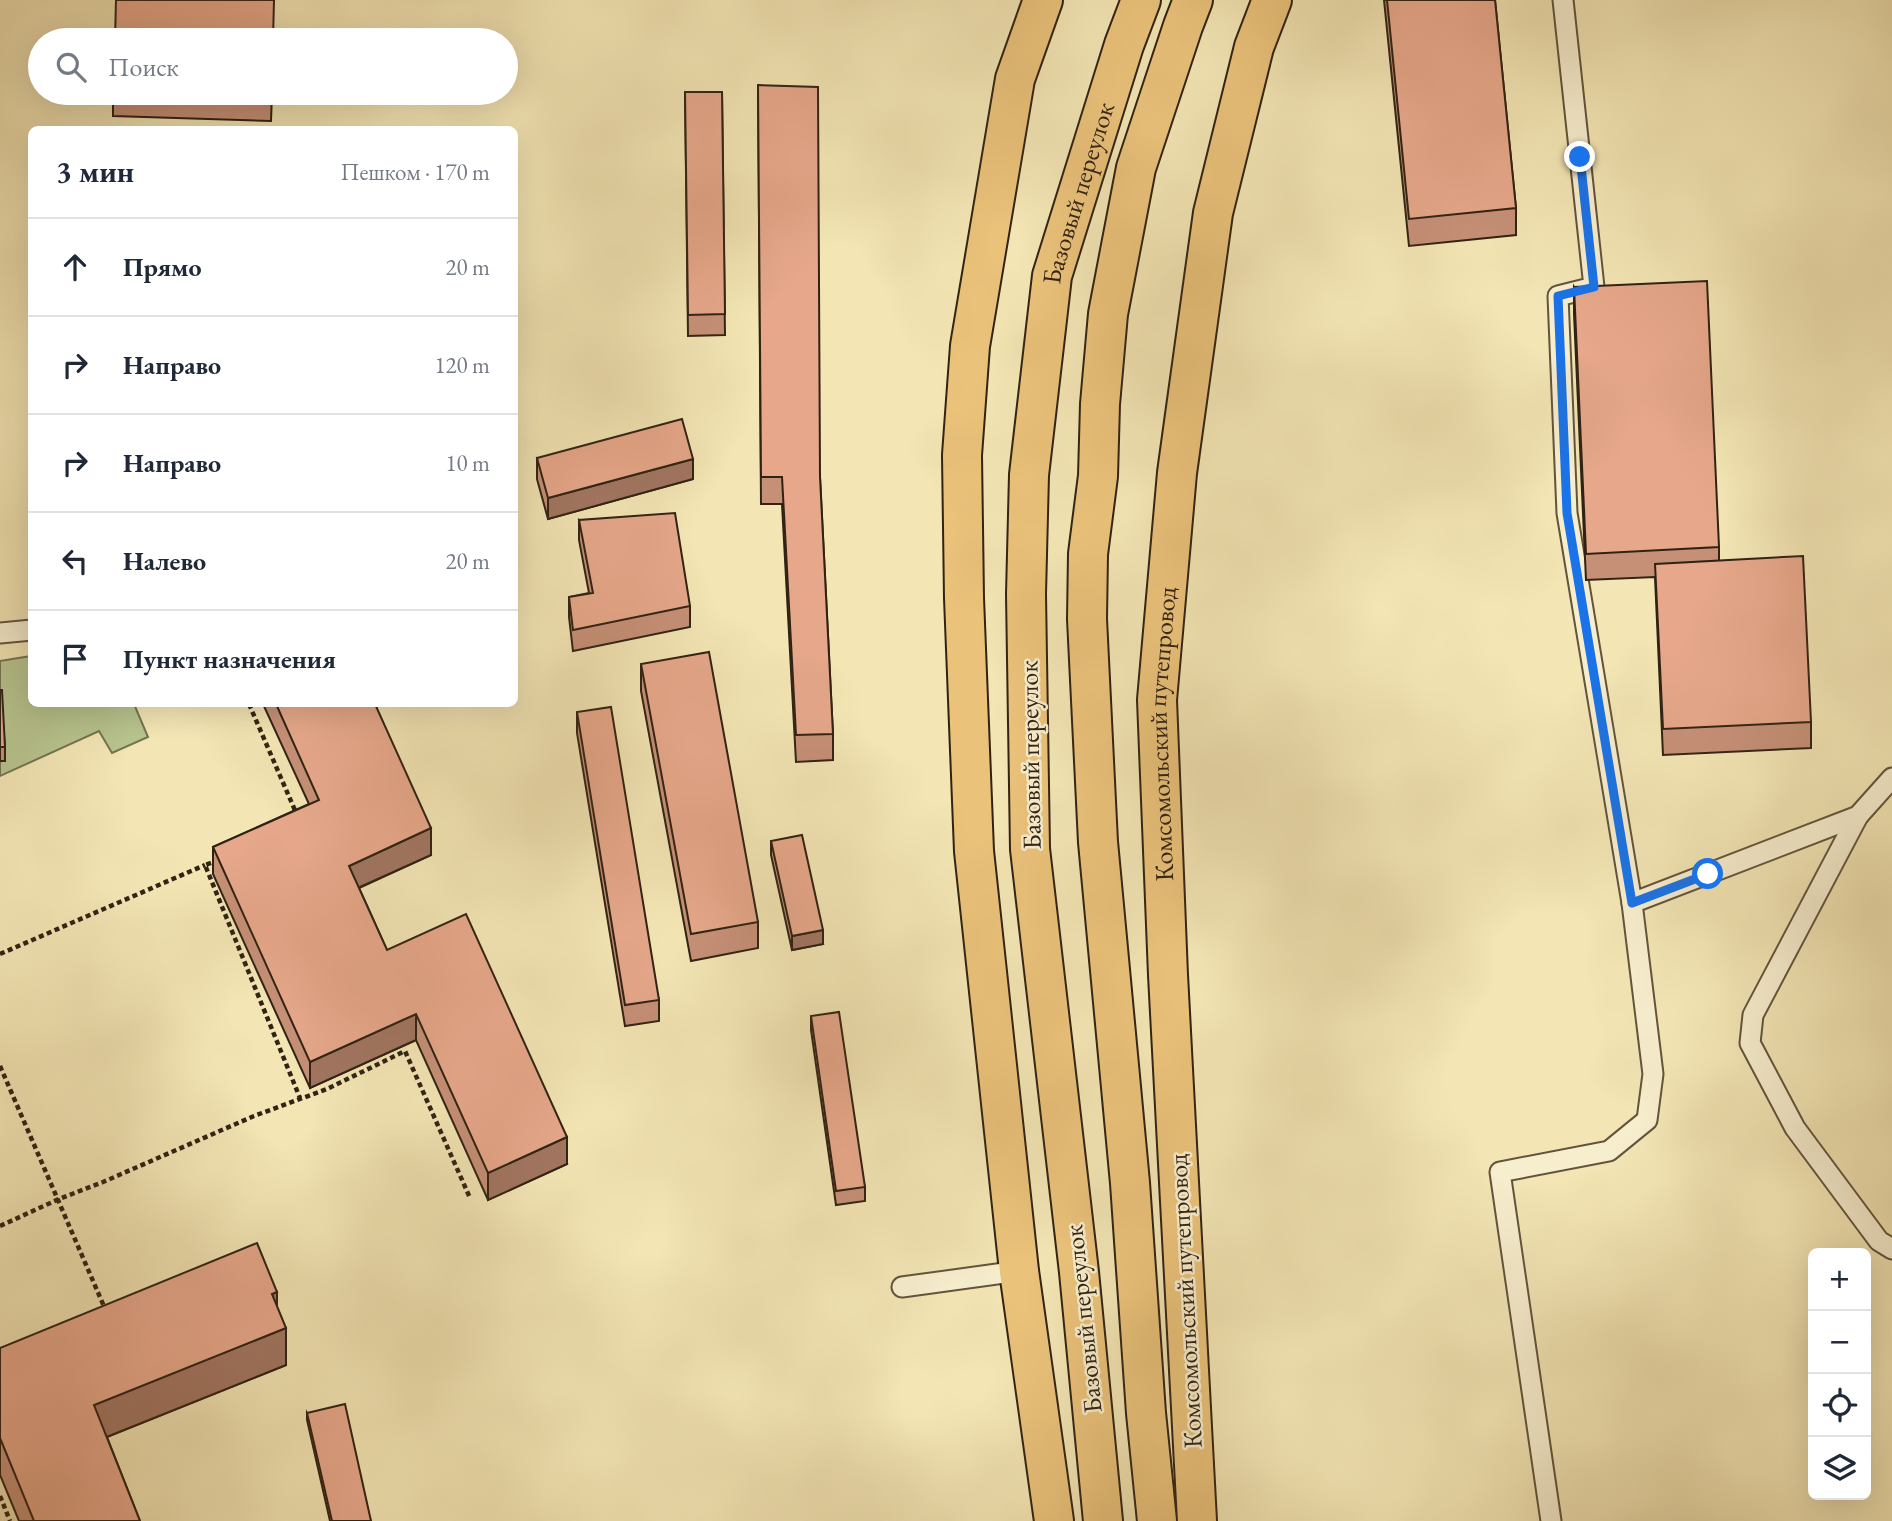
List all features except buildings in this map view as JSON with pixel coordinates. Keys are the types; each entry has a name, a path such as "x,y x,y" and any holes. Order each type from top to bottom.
{"main road":[{"path":"1043,0 1014,79 970,346 962,455 964,598 974,851 1019,1271 1054,1521"},
{"name":"Базовый переулок","path":"1104,1521 1079,1272 1030,849 1026,594 1029,475 1052,276 1141,0"},
{"name":"Базовый переулок","path":"1157,1521 1146,1413 1130,1183 1098,842 1087,619 1088,554 1098,476 1100,404 1108,314 1136,168 1193,0"},
{"name":"Комсомольский путепровод","path":"1197,1521 1168,975 1157,700 1177,473 1213,213 1254,47 1272,0"}],"lane":[{"path":"1550,1521 1500,1172 1609,1152 1647,1120 1653,1074 1632,903 1567,513 1558,296 1594,287 1563,0"},
{"path":"0,633 28,630"},
{"path":"1892,778 1858,816 1753,1015 1750,1042 1795,1128 1879,1241 1892,1249"},
{"path":"1632,903 1858,816"},
{"path":"902,1287 1019,1271"}],"path":[{"path":"250,707 297,815"},
{"path":"0,954 230,856"},
{"path":"205,866 300,1098"},
{"path":"0,1226 254,1116 327,1089 405,1051 470,1198"},
{"path":"0,1066 110,1321"},
{"path":"0,1496 10,1521"}],"green space":[{"path":"28,656 28,707 135,707 148,737 112,753 99,731 0,776 0,661"}],"route":[{"path":"1580,157 1594,287 1558,296 1567,513 1632,903 1708,874"}]}
